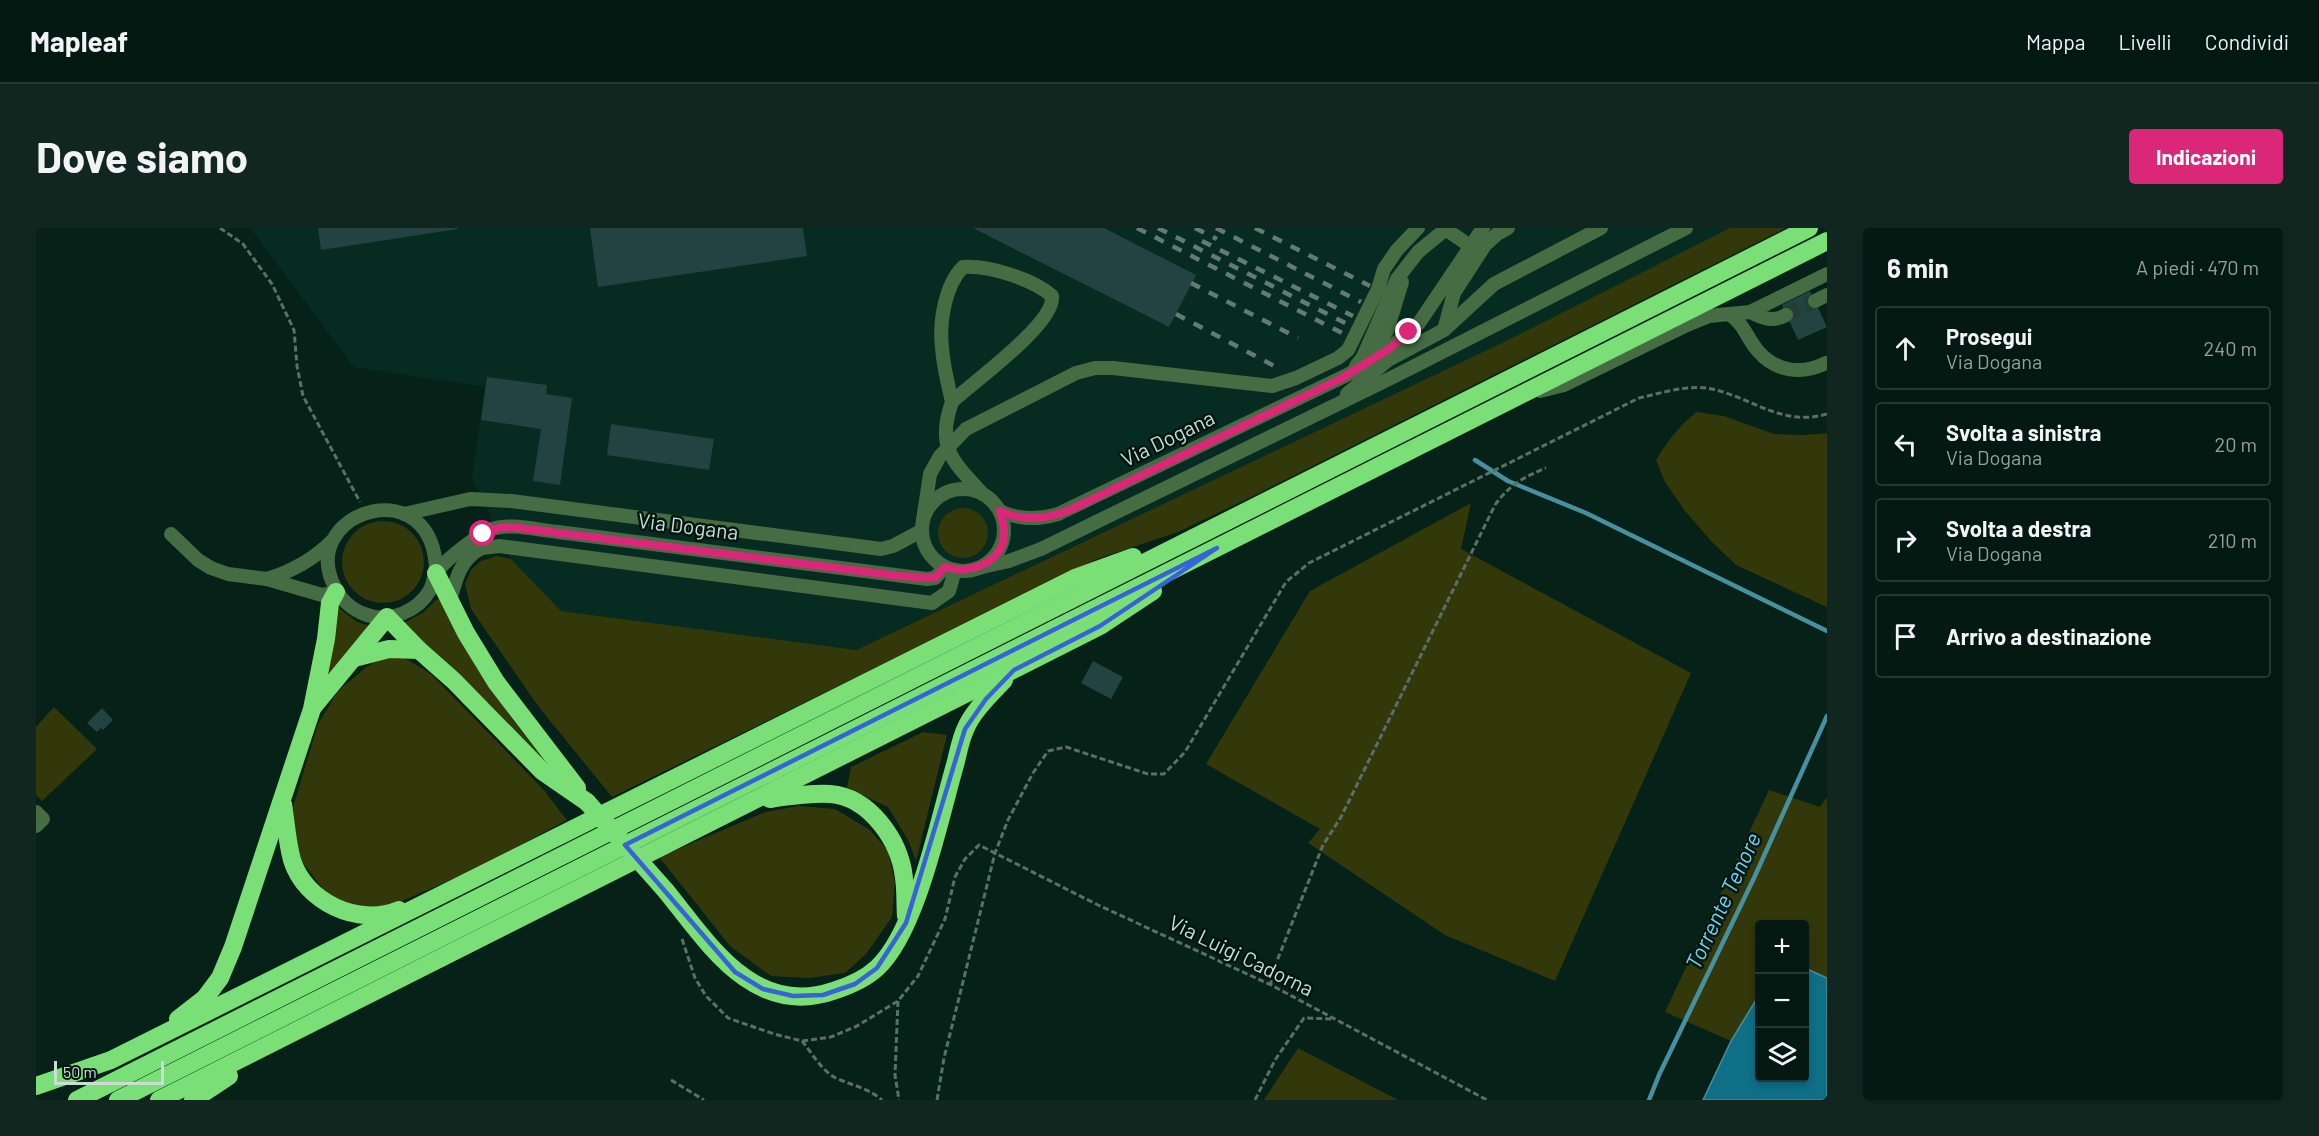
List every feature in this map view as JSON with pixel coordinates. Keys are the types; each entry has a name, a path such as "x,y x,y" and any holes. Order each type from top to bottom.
{"highway":[{"path":"77,1100 1809,228"},
{"path":"118,1100 1827,241"},
{"path":"36,1100 111,1060 1075,578 1210,530"},
{"path":"159,1100 1100,627 1217,548"},
{"path":"437,571 466,633 496,682 587,802 666,891 714,951 735,972 763,989 793,996 823,995 855,984 877,968 894,946 906,923 922,880 965,729 986,699 1014,670"},
{"path":"140,1046 205,998 220,978 233,947 312,709 326,639 330,603 336,592"},
{"path":"312,709 387,618 454,681 542,771 587,802"},
{"path":"354,658 389,649 419,650"},
{"path":"756,801 807,794 833,794 859,804 879,822 894,842 904,876 906,923"},
{"path":"282,799 292,861 309,888 334,908 355,914 365,916 393,913 508,863"},
{"path":"193,1100 285,1038"},
{"path":"36,1086 111,1060"}],"street":[{"path":"437,571 481,549 499,546 932,603 949,591 950,569 936,562 927,550 922,525 930,474 947,447 972,424 1076,373 1101,368 1258,386 1281,384 1344,354 1351,346 1378,289 1384,269 1397,250 1418,228"},
{"name":"Via Dogana","path":"1000,511 1010,516 1037,519 1058,514 1349,374 1389,349 1419,323 1483,228"},
{"path":"1444,330 1450,302 1460,283 1485,245 1508,228"},
{"name":"Via Dogana","path":"1331,407 1388,360 1444,330 1494,284 1601,228"},
{"name":"Via Dogana","path":"437,571 462,548 483,534 499,528 512,527 909,577 935,578 950,569 978,568 1009,561 1041,549 1391,378 1686,228"},
{"name":"Via Dogana","path":"1349,374 1363,357 1390,292 1406,266 1418,252 1445,229 1470,246"},
{"path":"952,402 942,346 942,326 950,287 956,274 963,267 975,266 1005,273 1040,288 1052,296 1052,308 1031,334 952,402 946,418 944,435 947,447 960,469 981,492 993,501 1000,511 1004,531 1001,546 990,561 978,568"},
{"path":"1520,396 1564,385 1709,316 1750,312 1827,274"},
{"path":"1750,312 1764,319 1777,320 1786,315"},
{"path":"1729,314 1744,328 1756,350 1762,356 1788,371 1806,371 1826,363"},
{"name":"Via Dogana","path":"404,514 470,499 511,501 881,549 894,546 922,525 926,510 941,494 964,488 981,492"},
{"path":"267,579 292,571 319,554 353,518 378,509 404,514 419,524 430,538 436,555 437,571 430,589 419,603 404,613 387,618 372,617 358,612 346,604 336,592 329,575 329,557 334,539"},
{"path":"171,534 198,560 228,574 267,579 322,595 336,592"},
{"path":"450,601 457,576 467,560 481,549"},
{"path":"36,812 44,819 36,826"}],"path":[{"path":"220,228 243,244 272,284 294,330 297,366 303,396 366,512"},
{"path":"938,1100 944,1059 995,853 1008,820 1033,773 1048,751 1066,747 1148,774 1164,774 1185,752 1286,582 1308,563 1639,398 1679,388 1711,389 1777,414 1808,418 1827,414"},
{"path":"1271,986 1271,976 1323,845 1341,817 1495,505 1512,485 1546,468"},
{"name":"Via Luigi Cadorna","path":"898,1001 918,976 945,919 955,877 965,859 979,844 1098,905 1271,986 1487,1100"},
{"path":"681,935 695,978 706,996 728,1018 802,1041 831,1037 857,1026 898,1001"},
{"path":"898,1001 895,1075 898,1100"},
{"path":"1255,1100 1275,1060 1304,1018 1336,1020"},
{"path":"802,1041 836,1079 863,1087 882,1100"},
{"path":"670,1080 704,1100"}],"highlighted area":[{"path":"1217,548 1100,626 1014,670 986,699 965,729 906,923 877,968 855,984 823,995 793,996 763,989 735,972 625,845"}],"shaded area":[{"path":"250,228 1730,228 1506,341 855,650 561,611 511,559 472,478 485,387 354,367"},
{"path":"1730,228 1786,228 1245,500 1178,532 1097,559 612,797 538,706 471,609 465,584 471,570 481,561 497,556 511,559 561,611 856,650 1506,341"},
{"path":"1697,412 1724,416 1774,434 1827,433 1827,607 1736,565 1685,511 1665,482 1656,460 1674,434"},
{"path":"1471,503 1461,549 1691,673 1555,981 1445,935 1308,843 1320,829 1206,764 1310,591"},
{"path":"958,508 968,508 981,515 988,528 988,538 981,551 968,558 958,558 949,554 942,547 938,538 938,528 942,519 949,512"},
{"path":"383,521 399,524 412,533 421,546 424,562 421,578 412,591 399,600 383,603 367,600 354,591 345,578 342,562 345,546 354,533 367,524"},
{"path":"441,599 464,646 491,689 520,730 553,770 404,623 424,612 436,600"},
{"path":"336,606 357,622 374,627 321,691"},
{"path":"383,657 403,657 431,674 543,789 567,820 474,870 402,901 375,908 360,909 326,893 303,863 297,848 293,807 318,724 338,691 364,669"},
{"path":"54,707 97,749 42,801 36,795 36,727"},
{"path":"923,732 947,735 916,861 908,840 888,807 847,788 851,767"},
{"path":"1769,790 1820,807 1827,797 1827,978 1809,970 1809,920 1755,920 1755,1002 1731,1041 1665,1012"},
{"path":"799,806 835,809 870,830 888,851 895,883 892,917 866,954 845,973 809,978 771,976 730,946 659,857 765,812"},
{"path":"1298,1048 1398,1100 1264,1100"}],"water":[{"path":"1809,970 1827,978 1827,1100 1703,1100 1731,1041 1755,1002 1755,1082 1809,1082"}],"building":[{"path":"318,228 458,228 458,229 321,250"},
{"path":"590,228 803,228 807,256 598,287"},
{"path":"973,228 1104,228 1196,275 1169,327"},
{"path":"1810,291 1827,327 1798,340 1782,305"},
{"path":"487,377 547,385 546,394 572,398 560,485 533,481 541,429 481,420"},
{"path":"611,424 714,439 709,470 607,455"},
{"path":"1093,661 1123,677 1111,699 1081,683"},
{"path":"102,708 113,720 103,730 101,728 97,732 87,723"}],"waterway":[{"name":"Torrente Tenore","path":"1475,460 1508,481 1586,513 1827,631"},
{"name":"Torrente Tenore","path":"1649,1100 1754,878 1827,716"}],"tunnel":[{"path":"1786,315 1815,301"}],"railway":[{"path":"1137,228 1346,335"},
{"path":"1158,228 1349,325"},
{"path":"1195,228 1217,239"},
{"path":"1216,228 1361,302"},
{"path":"1255,228 1370,286"},
{"path":"1202,241 1353,316"},
{"path":"1191,283 1298,338"},
{"path":"1176,314 1280,369"}],"route":[{"path":"483,534 490,530 512,527 899,576 935,578 945,567 962,571 978,568 990,561 1001,546 1004,531 1000,511 1010,516 1037,519 1072,509 1342,378 1389,349 1409,332"}]}
